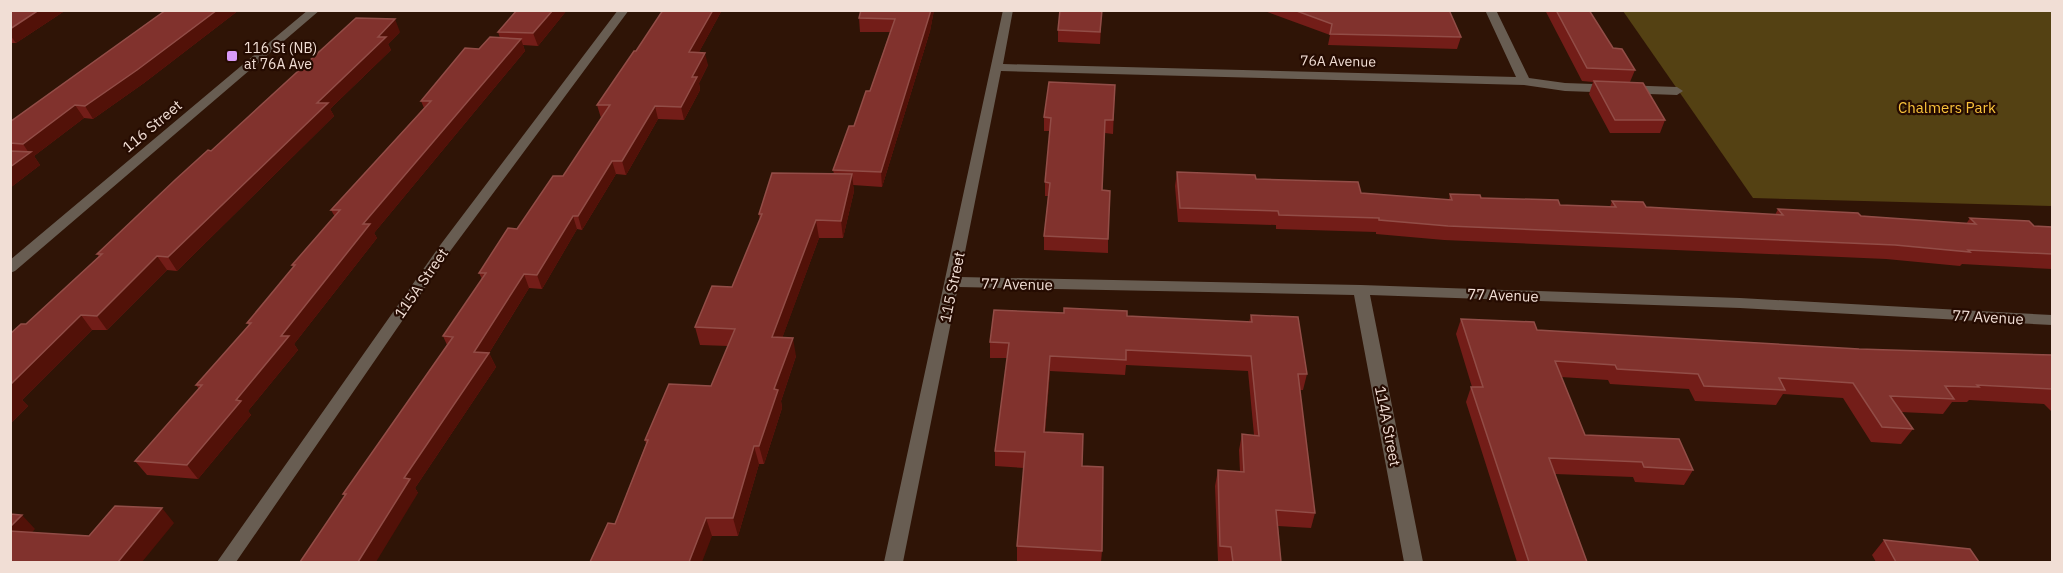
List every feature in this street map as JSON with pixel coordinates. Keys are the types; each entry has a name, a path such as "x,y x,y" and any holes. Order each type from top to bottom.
{"street":[{"name":"116 Street","path":"10,268 315,10"},
{"name":"115A Street","path":"226,562 446,247 624,10"},
{"name":"115 Street","path":"893,562 1008,10"},
{"path":"1490,10 1524,81"},
{"name":"76A Avenue","path":"997,67 1524,81 1565,87 1677,91"},
{"name":"77 Avenue","path":"953,282 1361,290 1740,303 2052,320"},
{"name":"114A Street","path":"1361,290 1413,562"}],"green space":[{"name":"Chalmers Park","path":"1623,11 2052,11 2052,206 1753,198"}],"building":[{"path":"10,10 39,10 10,29"},
{"path":"166,10 217,10 85,106 75,105 23,144 10,143 10,122"},
{"path":"517,10 553,10 533,33 498,32"},
{"path":"663,10 713,10 689,52 705,53 692,77 697,77 681,107 655,106 622,161 612,161 578,216 573,216 537,275 524,274 474,352 489,353 404,478 410,479 358,562 300,562 346,494 343,494 453,337 443,336 486,273 479,273 508,228 517,229 553,176 563,176 610,105 597,105"},
{"path":"861,10 931,10 881,172 833,170 849,126 854,126 866,91 870,91 895,19 859,18"},
{"path":"1060,10 1102,10 1100,32 1058,30"},
{"path":"1294,10 1449,10 1461,37 1330,34 1332,24"},
{"path":"1556,10 1589,10 1613,48 1622,49 1635,70 1587,68"},
{"path":"356,18 395,19 378,37 386,37 317,103 328,103 168,257 157,256 97,316 81,315 10,385 10,334 21,324 26,324 102,254 97,254 175,180 208,150 211,151"},
{"path":"490,37 521,39 363,224 370,224 281,336 289,336 236,400 241,401 187,465 135,461 202,385 196,385 251,323 247,323 295,265 292,265 340,210 331,210 431,101 421,101 465,48 479,49"},
{"path":"1594,81 1643,83 1665,120 1615,120"},
{"path":"1049,82 1115,85 1113,120 1105,120 1102,190 1110,191 1108,239 1044,236 1050,183 1045,182 1051,118 1044,117"},
{"path":"10,151 31,152 10,167"},
{"path":"1177,172 1255,175 1256,179 1358,182 1361,193 1452,200 1450,194 1480,195 1481,198 1558,200 1560,205 1616,207 1612,201 1643,202 1646,207 1783,215 1778,209 1858,213 1861,216 1976,224 1970,218 2029,221 2034,226 2052,227 2052,254 1448,226 1379,220 1379,218 1279,215 1278,211 1180,208"},
{"path":"772,173 852,174 841,221 816,220 772,337 793,338 774,389 778,390 759,446 754,446 733,518 706,518 689,562 590,562 608,523 615,524 648,440 645,440 669,384 711,386 735,329 695,327 712,286 732,287 762,214 759,214"},
{"path":"1064,308 1127,311 1127,316 1252,322 1251,315 1298,317 1307,374 1298,374 1315,513 1276,510 1281,562 1233,562 1231,547 1220,546 1218,470 1244,472 1242,434 1259,436 1251,356 1126,350 1126,360 1050,356 1044,432 1083,434 1082,466 1103,467 1102,551 1017,546 1025,452 995,451 1009,343 990,342 994,310 1064,313"},
{"path":"1461,319 1534,322 1537,330 1859,349 2052,355 2052,389 1977,385 1979,387 1945,386 1954,399 1890,396 1913,429 1882,427 1853,383 1779,378 1785,390 1704,386 1698,374 1617,369 1615,365 1555,361 1585,435 1679,439 1693,470 1644,467 1642,462 1549,458 1587,562 1529,562 1471,387 1483,387"},
{"path":"115,506 162,508 118,562 10,562 10,531 89,536"},
{"path":"10,514 22,515 10,527"},
{"path":"1884,540 1970,549 1979,562 1896,562"}],"place":[{"name":"116 St (NB) at 76A Ave","path":"232,56"}]}
